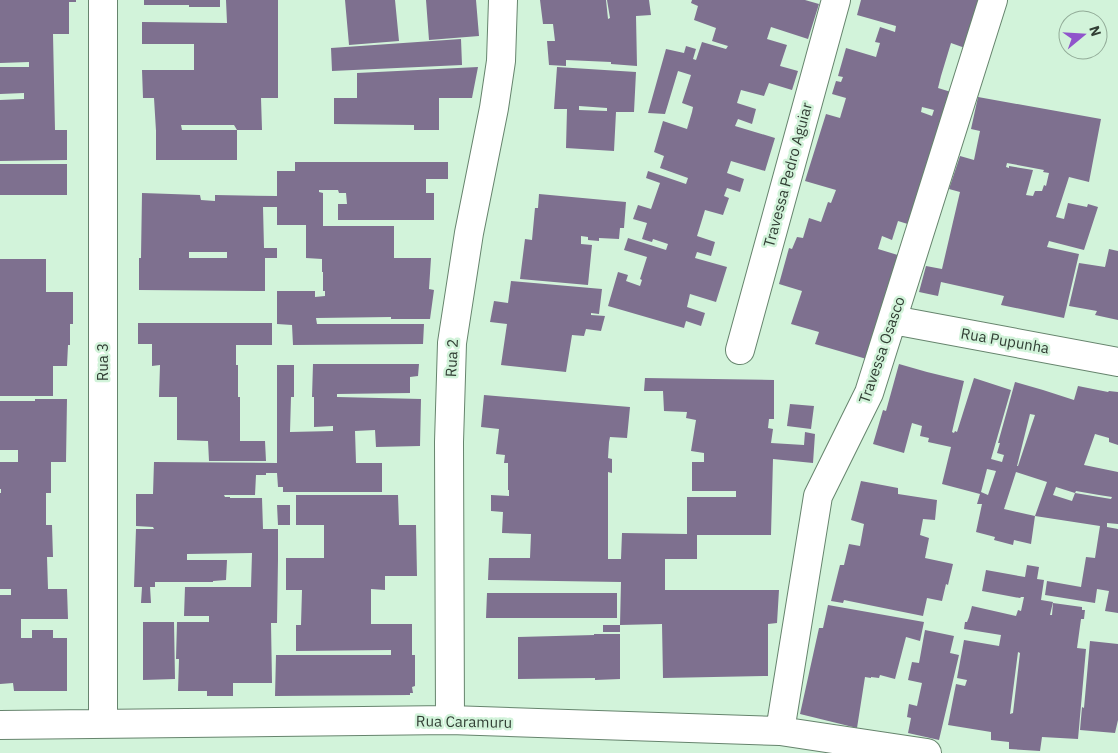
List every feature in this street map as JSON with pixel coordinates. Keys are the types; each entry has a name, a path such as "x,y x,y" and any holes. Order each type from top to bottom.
{"street":[{"name":"Rua 3","path":"103,0 103,723"},
{"name":"Rua 2","path":"450,720 449,442 452,343 469,233 494,108 501,61 503,0"},
{"name":"Travessa Pedro Aguiar","path":"740,350 836,0"},
{"name":"Travessa Osasco","path":"780,731 818,496 869,393 993,0"},
{"name":"Rua Pupunha","path":"893,320 1118,362"},
{"name":"Rua Caramuru","path":"0,725 450,720 780,731 927,753"}],"building":[{"path":"0,0 76,0 76,2 69,2 69,34 53,34 55,130 67,130 67,160 0,161 0,100 24,99 24,93 0,94 0,67 29,67 29,62 0,63"},
{"path":"144,0 220,0 220,7 144,5"},
{"path":"226,0 278,0 278,98 261,98 262,130 237,130 237,160 156,160 154,98 143,98 142,70 194,70 194,44 142,44 142,22 227,23","holes":["181,125 234,125 237,130 182,130"]},
{"path":"345,0 395,0 399,41 349,45"},
{"path":"426,0 476,0 479,36 429,40"},
{"path":"540,0 606,0 608,19 610,18 607,0 649,0 651,15 636,16 637,66 611,64 611,62 566,60 566,66 549,65 547,41 555,41 553,24 543,24"},
{"path":"692,0 805,0 819,4 808,39 771,27 767,39 787,45 780,66 798,71 792,90 769,83 764,96 741,90 737,103 756,109 752,124 738,119 735,126 775,138 765,171 731,161 727,173 744,179 740,192 727,188 724,196 729,198 723,215 705,210 697,236 715,242 711,256 697,252 695,258 727,267 716,302 690,294 687,307 705,313 701,326 686,321 684,328 608,306 618,272 628,275 626,281 640,286 642,280 640,279 647,257 624,250 628,238 666,250 668,244 653,239 652,242 642,239 647,223 633,219 638,205 651,209 660,183 646,178 648,171 686,184 688,178 660,168 664,156 654,152 663,121 687,129 693,107 682,103 691,75 678,71 665,114 648,113 666,49 684,53 686,46 696,49 693,59 696,60 702,42 726,49 728,46 712,41 716,28 694,20 698,6 691,3"},
{"path":"861,0 979,0 965,48 951,43 941,76 938,88 951,92 911,225 898,221 892,240 882,236 878,249 901,256 870,360 815,344 819,332 791,324 802,291 779,284 789,248 792,249 797,237 803,238 809,218 821,222 828,202 831,203 836,190 805,181 826,114 840,118 846,98 832,94 836,81 841,82 843,77 838,76 846,48 876,57 880,43 875,42 880,27 895,32 896,26 857,15","holes":["922,107 934,110 932,116 921,112"]},
{"path":"461,39 462,65 332,71 331,48"},
{"path":"478,67 472,98 439,98 439,130 414,130 414,125 334,124 334,98 357,98 357,73"},
{"path":"557,67 636,72 634,112 616,112 614,151 566,148 567,109 554,109","holes":["579,106 607,108 607,111 579,110"]},
{"path":"978,97 1101,119 1089,182 1069,177 1056,217 1064,219 1068,203 1087,207 1088,204 1098,207 1084,250 1049,241 1047,247 1079,254 1064,318 1001,305 1004,296 941,282 938,296 919,292 926,266 942,269 960,192 949,189 960,156 974,160 980,131 971,129","holes":["1007,163 1044,170 1043,172 1049,173 1046,186 1044,185 1042,191 1035,191 1033,196 1026,195 1033,170 1006,167"]},
{"path":"295,162 448,162 448,179 426,179 426,193 434,193 434,220 338,220 338,204 347,204 346,193 339,193 338,190 319,190 319,192 323,193 323,226 394,226 394,258 431,258 429,289 434,290 430,319 391,319 391,317 316,318 317,324 424,324 423,344 293,345 292,325 277,324 277,291 315,291 315,297 325,296 325,291 323,291 322,259 306,258 306,225 277,225 277,207 263,207 264,248 277,248 277,258 265,258 265,291 139,290 142,193 200,195 201,200 215,201 215,195 277,196 277,171 295,171","holes":["189,252 227,252 227,258 189,258"]},
{"path":"0,164 67,164 67,195 0,195"},
{"path":"539,194 626,202 624,228 620,228 619,239 599,238 599,241 588,240 588,237 581,236 581,244 592,245 588,285 520,279 525,239 532,240 535,208 538,208"},
{"path":"1109,249 1118,251 1118,320 1095,315 1097,311 1069,306 1079,263 1105,267"},
{"path":"0,259 46,259 46,292 73,292 73,324 70,324 67,366 53,366 53,396 0,396"},
{"path":"511,281 602,289 599,314 591,313 591,315 605,316 601,331 586,329 584,336 572,335 566,372 501,365 507,324 490,322 494,301 508,303"},
{"path":"138,323 272,323 272,345 236,345 238,397 240,397 240,441 265,441 266,461 209,461 208,441 177,440 177,397 159,397 160,365 152,366 152,344 138,344"},
{"path":"313,364 419,364 418,376 410,377 410,393 337,394 337,397 421,399 420,446 376,447 375,430 355,431 356,463 382,463 382,492 283,492 283,487 278,487 277,473 266,473 266,475 256,475 255,495 224,495 230,498 262,498 263,529 278,529 277,623 271,623 272,683 233,683 233,696 207,696 207,691 178,691 179,659 176,659 177,622 209,622 209,616 184,616 185,587 251,587 252,553 187,554 187,560 227,560 226,580 213,582 155,582 155,587 150,587 151,603 141,603 142,587 134,587 136,529 154,529 153,527 136,526 136,494 153,494 154,462 277,463 277,365 294,365 294,397 291,397 290,432 333,431 333,426 314,427 314,397 312,397"},
{"path":"899,364 964,381 952,432 954,433 955,431 957,432 974,378 1011,390 991,459 1002,462 1004,455 997,453 1000,443 998,443 1015,382 1074,400 1078,386 1118,392 1118,445 1109,442 1109,438 1095,434 1084,465 1118,472 1118,524 1107,523 1107,527 1118,529 1118,613 1105,611 1109,591 1097,589 1095,603 1045,595 1047,581 1081,587 1086,557 1095,558 1100,526 1035,516 1031,544 1014,540 1013,545 994,540 995,537 976,532 982,504 977,504 980,494 942,484 951,447 928,442 929,438 920,436 922,426 912,423 904,453 873,444 883,410 886,411","holes":["1030,414 1035,415 1018,466","987,469 996,471 988,495 981,492","1016,472 1047,482 1035,516 1004,509","1056,487 1075,493 1072,501 1053,495","1076,491 1099,495 1112,497 1111,499 1075,493"]},
{"path":"645,378 774,380 774,419 769,419 768,428 773,429 771,443 804,445 805,432 815,434 813,463 773,459 771,535 697,535 697,559 665,559 665,590 779,590 777,623 768,624 768,676 663,678 662,624 620,625 621,582 488,580 489,558 530,558 531,534 502,533 503,512 491,511 491,495 509,496 508,463 504,463 505,455 496,454 499,429 481,427 484,395 630,407 627,438 610,437 608,458 612,459 612,473 608,472 608,559 621,559 622,533 687,534 687,497 736,497 736,491 692,491 692,462 704,462 704,453 691,451 696,420 686,418 687,412 664,411 663,391 644,391"},
{"path":"35,399 67,399 66,462 51,462 51,493 46,493 46,525 52,525 53,557 47,557 48,589 67,589 68,619 21,619 21,638 32,638 32,630 53,630 53,638 67,638 67,691 14,691 13,683 0,684 0,595 11,595 11,589 0,589 0,462 18,462 18,450 0,450 0,401 35,401"},
{"path":"790,404 814,406 811,429 787,426"},
{"path":"861,481 898,488 898,494 937,500 935,520 923,519 920,535 929,538 925,558 953,564 942,601 927,598 923,616 844,600 843,603 831,601 840,565 844,565 849,544 860,546 864,524 851,520"},
{"path":"296,495 398,495 399,525 416,525 417,576 385,576 385,590 371,589 371,624 412,624 415,686 412,687 413,693 410,693 410,695 275,696 276,655 391,655 391,650 296,651 296,625 301,625 302,590 286,590 286,558 324,558 324,525 296,525"},
{"path":"277,505 290,505 290,525 278,525"},
{"path":"1027,565 1039,567 1037,579 1044,580 1041,600 1053,602 1050,615 1052,615 1053,603 1082,607 1082,610 1085,610 1084,619 1081,619 1077,648 1086,649 1078,739 1042,737 1040,751 1009,749 1009,742 991,740 991,732 948,725 956,684 965,686 967,680 957,678 964,640 999,646 1001,635 964,629 972,606 1016,616 1018,610 1021,611 1024,597 1020,598 982,591 986,570 1025,577","holes":["1018,652 1020,653 1013,713 1010,714"]},
{"path":"487,593 617,593 617,618 486,618"},
{"path":"828,605 924,622 920,641 906,637 895,679 880,675 879,678 865,677 857,728 800,714 819,628 823,628"},
{"path":"143,622 174,622 175,679 143,680"},
{"path":"603,625 620,625 620,632 603,632"},
{"path":"925,630 954,636 950,653 959,655 939,740 908,733 911,718 907,717 909,704 917,706 922,683 908,680 912,662 919,663"},
{"path":"620,634 620,679 518,679 518,637"},
{"path":"1090,641 1118,644 1118,720 1115,733 1080,730 1082,707 1084,708"}]}
